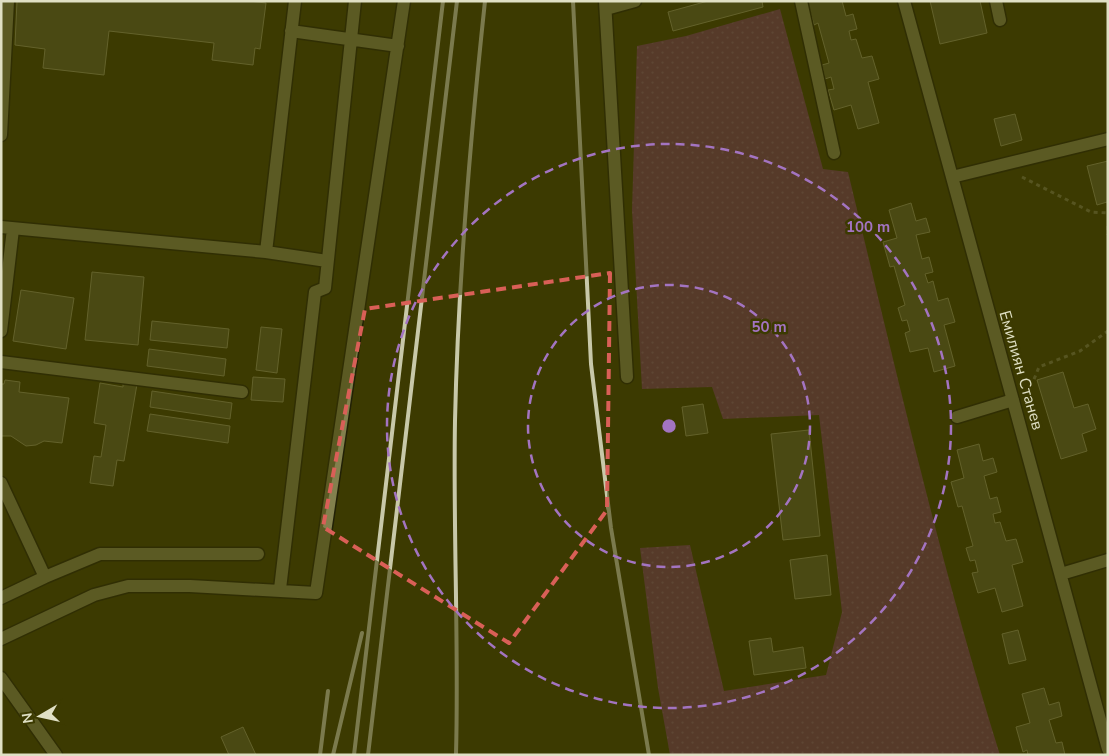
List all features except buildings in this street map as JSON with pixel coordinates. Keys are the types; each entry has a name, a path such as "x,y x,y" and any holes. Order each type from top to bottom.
{"street":[{"path":"1,135 8,1"},
{"path":"266,252 295,1"},
{"path":"280,589 315,292 325,288 355,1"},
{"path":"1,639 94,595 128,586 280,589 316,593 404,1"},
{"path":"627,377 605,5 635,1"},
{"path":"801,1 834,153"},
{"name":"Емилиян Станев","path":"904,1 1108,749"},
{"path":"996,1 1000,20"},
{"path":"291,31 398,46"},
{"path":"952,177 1108,139"},
{"path":"1,331 7,228 266,252 327,261"},
{"path":"1,362 242,392"},
{"path":"957,417 1013,400"},
{"path":"1,483 45,577"},
{"path":"1,598 100,554 258,554"},
{"path":"1061,574 1108,560"},
{"path":"1,678 56,755"}],"path":[{"path":"1000,165 1091,212 1108,213"},
{"path":"1108,226 1106,231 1108,235"},
{"path":"1018,418 1039,367 1080,351 1108,331"}],"highlighted area":[{"path":"610,273 607,510 509,643 323,527 365,309"}],"shaded area":[{"path":"780,9 823,169 848,172 938,538 1000,755 670,755 658,688 640,548 690,545 724,691 826,675 842,612 819,415 723,419 712,387 642,389 632,210 637,46 686,36"}],"railway":[{"path":"354,755 443,1"},
{"path":"368,755 457,1"},
{"path":"456,755 455,421 457,368 474,106 485,1"},
{"path":"573,1 591,364 611,528 649,755"},
{"path":"333,755 362,633"},
{"path":"320,755 328,691"}]}
